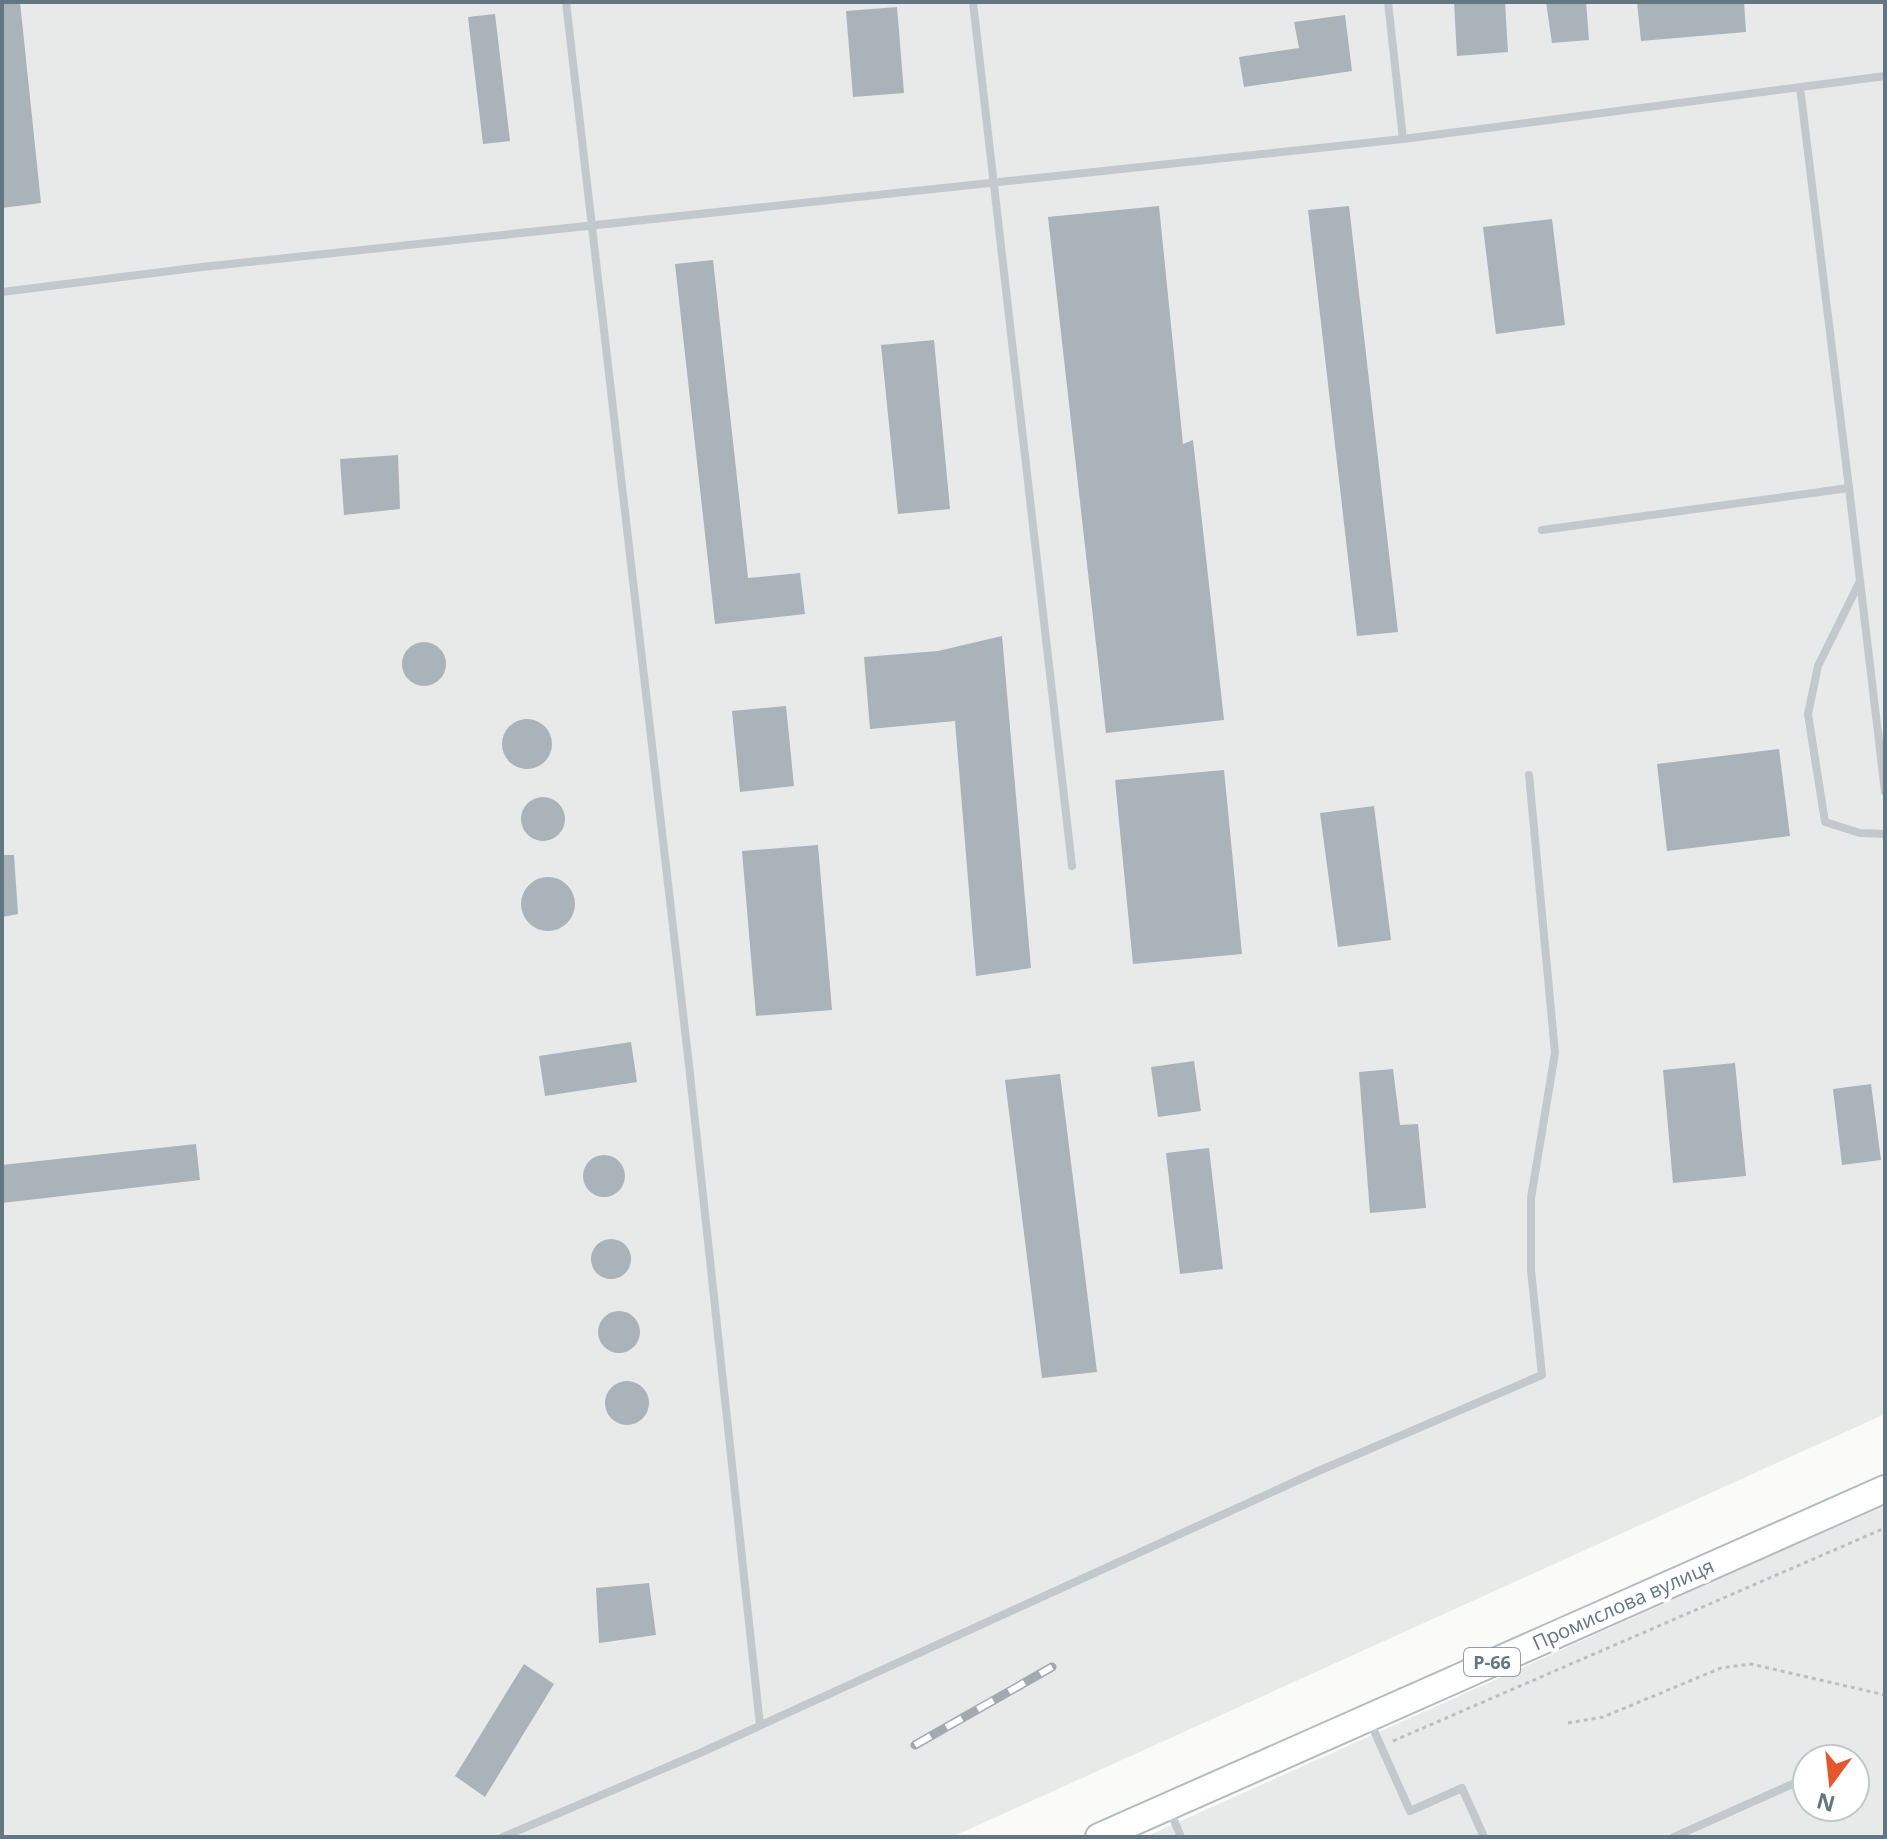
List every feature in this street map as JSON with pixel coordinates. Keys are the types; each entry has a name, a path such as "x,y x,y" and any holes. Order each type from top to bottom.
{"main road":[{"name":"Промислова вулиця","path":"1099,1837 1885,1489"}],"lane":[{"path":"566,2 689,1065 760,1725"},
{"path":"973,2 1072,866"},
{"path":"1388,2 1403,139"},
{"path":"2,292 1403,139 1885,76"},
{"path":"1800,87 1885,792"},
{"path":"1542,530 1849,488"},
{"path":"1860,581 1818,666 1808,714 1825,822 1860,833 1885,834"},
{"path":"503,1837 760,1725 1316,1472 1542,1375 1531,1270 1531,1198 1555,1053 1529,775"},
{"path":"1368,1717 1410,1811 1462,1788 1484,1837"},
{"path":"1674,1837 1791,1785"},
{"path":"1168,1806 1181,1837"}],"path":[{"path":"1381,1746 1885,1528"},
{"path":"1568,1723 1603,1717 1721,1668 1751,1664 1885,1695"}],"shaded area":[{"path":"2,2 1885,2 1885,1414 952,1837 2,1837"},
{"path":"1885,1506 1885,1837 1145,1837 1793,1546"}],"building":[{"path":"2,2 20,2 41,203 2,208"},
{"path":"1454,2 1505,2 1508,52 1457,56"},
{"path":"1546,2 1586,2 1589,40 1552,43"},
{"path":"1637,2 1744,2 1746,32 1641,41"},
{"path":"897,7 904,93 853,97 846,11"},
{"path":"495,14 510,141 483,144 468,17"},
{"path":"1345,15 1352,71 1244,87 1239,57 1299,48 1294,22"},
{"path":"1159,206 1183,444 1193,440 1224,720 1106,733 1048,217"},
{"path":"1349,206 1398,632 1357,636 1308,210"},
{"path":"1552,219 1565,325 1496,334 1483,227"},
{"path":"713,260 748,578 800,573 805,614 715,624 675,264"},
{"path":"934,340 950,509 898,514 881,345"},
{"path":"398,455 400,509 344,515 340,459"},
{"path":"1002,636 1031,968 976,976 955,721 870,729 864,657 938,651"},
{"path":"424,642 439,649 446,664 439,679 424,686 409,679 402,664 409,649"},
{"path":"786,706 794,786 740,792 732,711"},
{"path":"527,719 545,726 552,744 545,762 527,769 509,762 502,744 509,726"},
{"path":"1779,749 1790,836 1667,851 1657,764"},
{"path":"1224,770 1242,954 1133,964 1115,780"},
{"path":"543,797 558,804 565,819 558,834 543,841 528,834 521,819 528,804"},
{"path":"1374,806 1391,940 1338,947 1320,813"},
{"path":"818,845 832,1010 756,1016 742,851"},
{"path":"2,855 14,855 18,914 2,917"},
{"path":"548,877 567,885 575,904 567,923 548,931 529,923 521,904 529,885"},
{"path":"631,1042 637,1082 545,1096 539,1056"},
{"path":"1194,1061 1201,1111 1158,1117 1151,1067"},
{"path":"1735,1063 1746,1176 1673,1183 1663,1070"},
{"path":"1393,1069 1400,1125 1418,1124 1426,1208 1370,1213 1359,1072"},
{"path":"1060,1074 1097,1372 1042,1378 1005,1080"},
{"path":"1871,1084 1881,1160 1842,1165 1833,1089"},
{"path":"196,1144 200,1180 2,1203 2,1165"},
{"path":"1209,1148 1223,1269 1180,1274 1166,1153"},
{"path":"604,1155 619,1161 625,1176 619,1191 604,1197 589,1191 583,1176 589,1161"},
{"path":"611,1239 625,1245 631,1259 625,1273 611,1279 597,1273 591,1259 597,1245"},
{"path":"619,1311 634,1317 640,1332 634,1347 619,1353 604,1347 598,1332 604,1317"},
{"path":"627,1381 643,1387 649,1403 643,1419 627,1425 611,1419 605,1403 611,1387"},
{"path":"649,1583 656,1635 599,1643 596,1588"},
{"path":"524,1664 554,1684 485,1797 455,1776"}],"railway":[{"path":"915,1745 1052,1667"}]}
